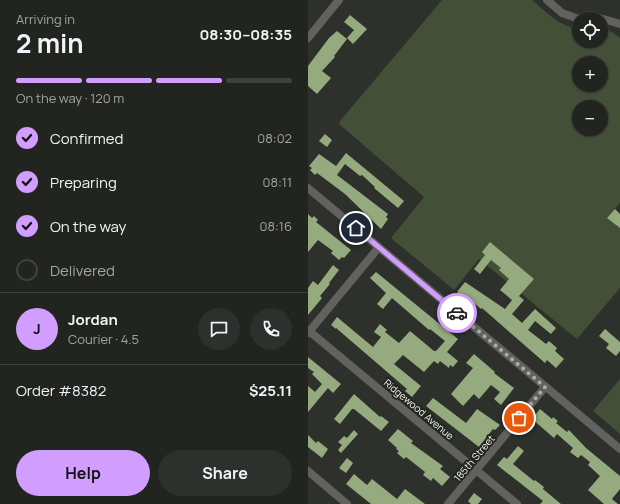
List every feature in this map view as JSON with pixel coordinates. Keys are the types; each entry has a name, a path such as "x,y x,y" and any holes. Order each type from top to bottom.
{"street":[{"path":"308,38 339,0"},
{"path":"547,0 562,13 572,16"},
{"path":"608,20 620,24"},
{"path":"308,188 620,450"},
{"path":"309,331 379,248"},
{"name":"Ridgewood Avenue","path":"309,331 517,504"},
{"name":"185th Street","path":"448,504 545,387"},
{"path":"308,471 347,504"}],"green space":[{"path":"442,0 532,0 559,22 572,27 572,48 608,48 609,30 620,38 620,203 608,217 620,228 620,288 577,339 479,259 454,290 391,238 424,197 339,124"},
{"path":"620,379 620,434 593,411"}],"building":[{"path":"350,15 367,29 353,44 347,38 354,30 344,22"},
{"path":"337,31 347,39 334,56 335,57 322,71 331,78 317,94 308,86 308,66 329,38"},
{"path":"325,134 332,140 327,147 319,141"},
{"path":"346,153 404,201 398,208 374,188 375,187 362,175 360,176 345,164 337,175 388,214 386,217 388,219 381,229 345,194 317,173 315,175 310,170 312,168 309,166 319,154 336,166"},
{"path":"615,209 620,214 620,228 607,218"},
{"path":"308,214 312,218 314,216 318,220 316,222 351,250 344,258 342,257 339,260 331,253 333,251 318,240 308,252"},
{"path":"490,242 534,279 519,296 524,300 512,314 522,323 535,309 556,328 551,334 535,321 528,330 546,344 549,341 557,348 555,351 564,359 556,368 547,360 545,363 482,308 481,309 466,296 464,297 457,292 465,282 505,309 512,300 500,290 509,279 499,270 501,268 491,260 480,274 474,269 485,255 482,252"},
{"path":"333,265 339,270 320,296 322,298 308,315 308,288 313,281 318,285"},
{"path":"376,272 458,339 447,352 458,361 453,367 450,365 449,368 440,361 438,364 434,361 424,372 403,355 394,364 421,386 412,397 405,391 407,389 331,325 337,317 373,347 381,337 374,332 380,324 387,330 385,332 399,343 410,331 434,351 436,351 445,341 430,329 429,330 392,298 383,309 377,304 386,293 370,278"},
{"path":"605,329 620,342 620,351 616,356 606,348 609,344 599,336"},
{"path":"474,354 495,372 494,373 514,388 501,405 494,399 500,392 491,385 479,399 474,394 463,406 451,394 473,368 466,363"},
{"path":"308,357 341,384 333,393 328,388 308,412 308,386 315,392 322,384 312,374 314,372 308,368"},
{"path":"354,394 380,417 381,416 389,422 381,431 354,409 352,409 340,424 334,419"},
{"path":"433,398 466,423 477,409 500,425 495,430 493,429 479,447 426,406"},
{"path":"540,409 552,419 553,417 558,421 556,423 567,432 569,430 586,448 620,476 620,489 612,499 618,504 604,504 588,490 600,476 588,465 590,462 581,455 578,458 570,452 573,448 557,434 554,438 532,419"},
{"path":"398,429 413,441 411,443 443,466 440,469 450,477 442,486 433,478 431,481 423,475 425,472 406,457 404,459 397,453 399,451 396,449 397,448 388,440"},
{"path":"354,430 358,434 341,453 338,450 342,445 338,442 344,436 347,438"},
{"path":"308,435 316,443 318,441 328,449 322,458 308,447"},
{"path":"518,446 524,451 513,464 544,487 543,489 561,504 540,504 543,501 497,465 504,457 507,459"},
{"path":"347,458 353,463 346,473 339,468"},
{"path":"354,474 367,485 372,479 397,499 405,489 425,504 371,504 346,484"},
{"path":"474,493 482,499 478,504 471,504 468,501"}],"way so far":[{"path":"457,313 545,387 519,418"}],"route":[{"path":"356,228 457,313"}]}
